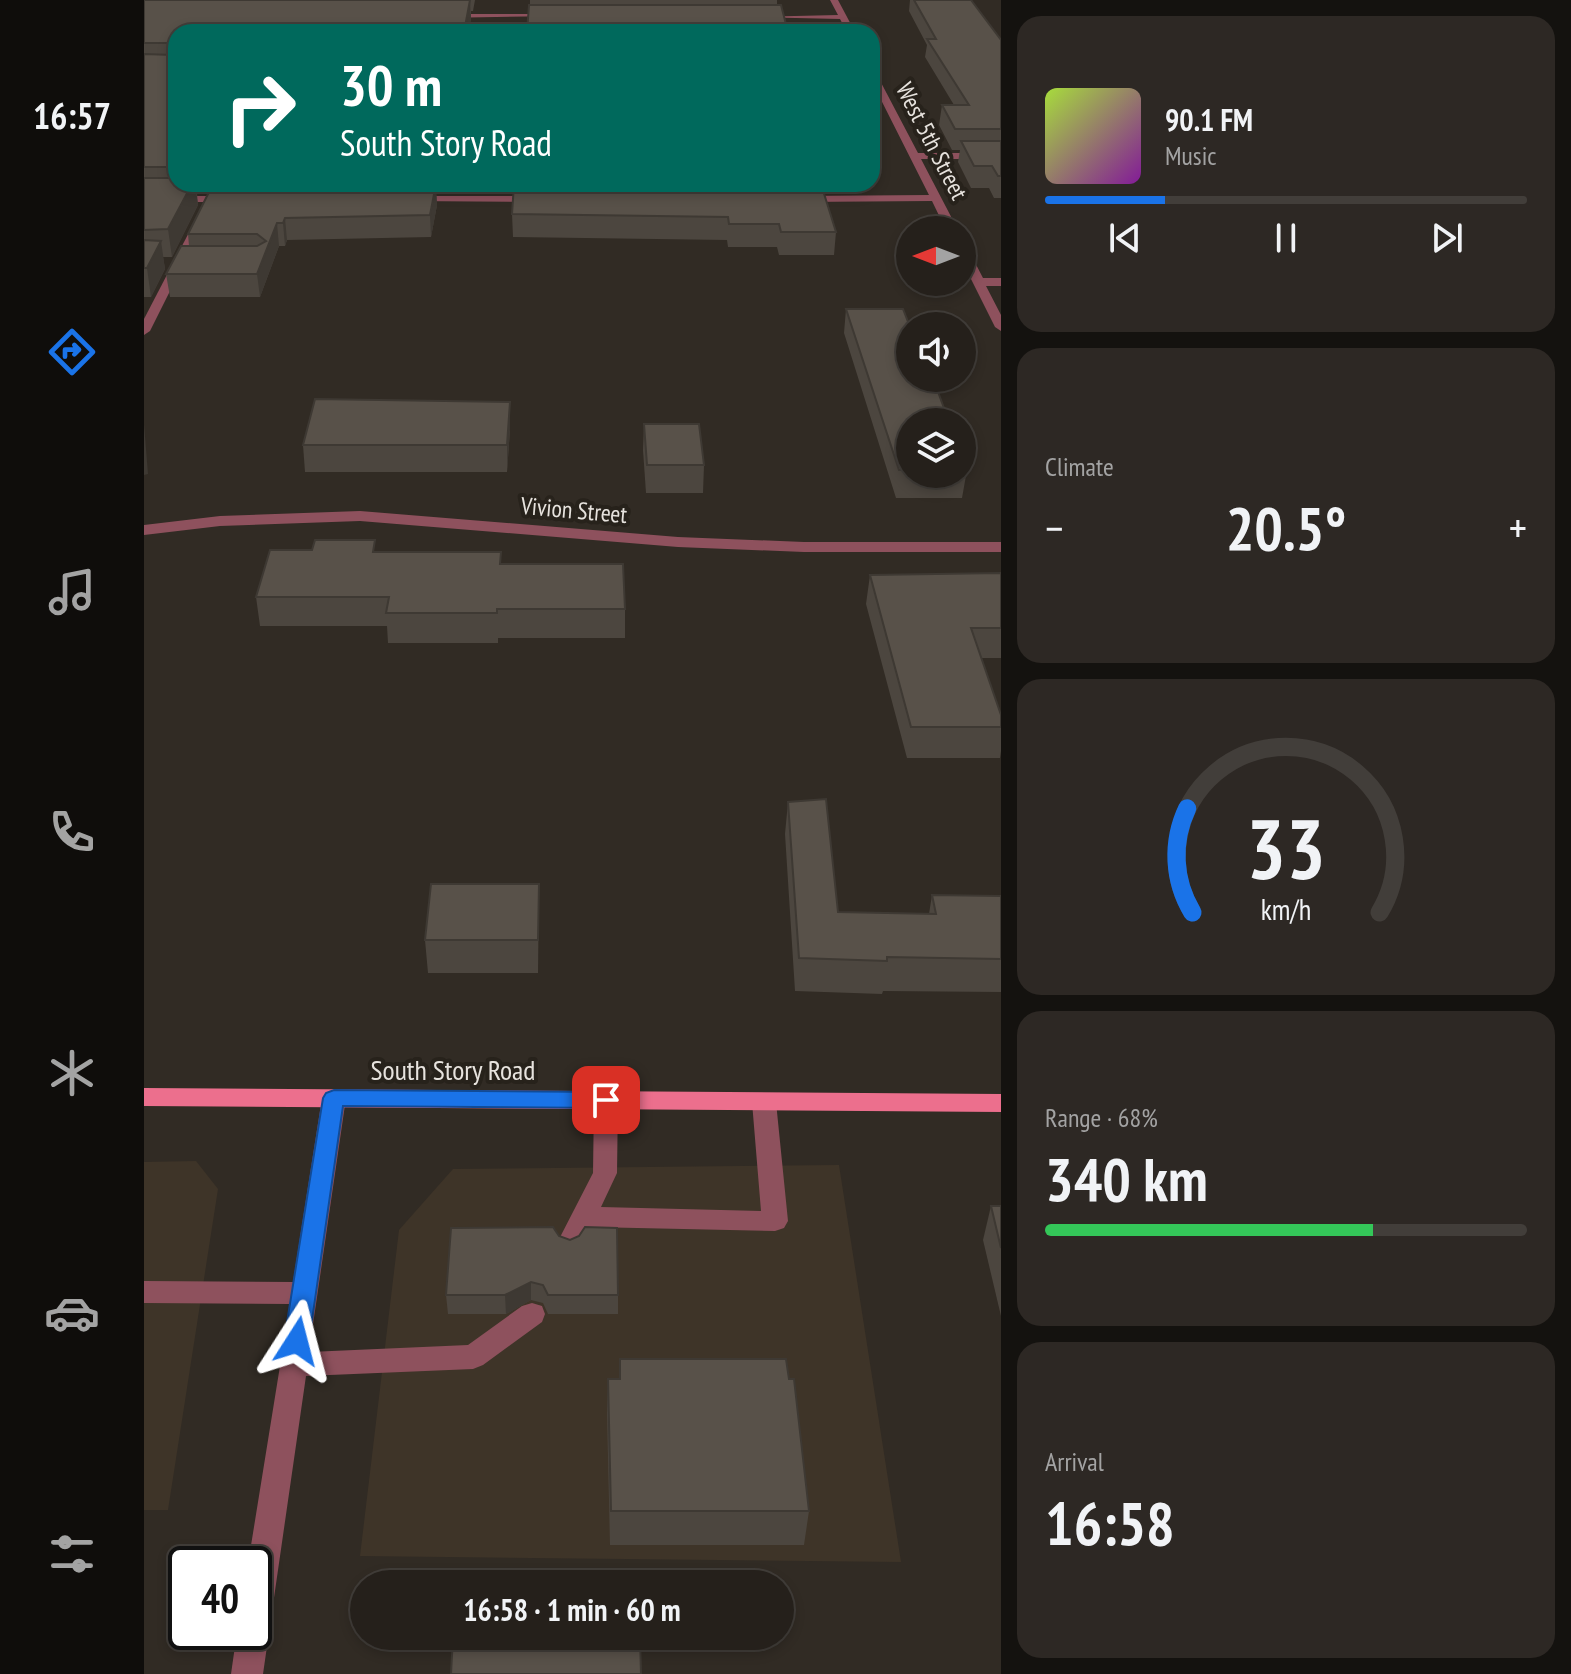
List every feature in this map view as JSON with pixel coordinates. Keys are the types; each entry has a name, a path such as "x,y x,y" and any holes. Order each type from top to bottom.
{"main road":[{"name":"South Story Road","path":"144,1097 1001,1103"}],"street":[{"path":"834,0 847,24"},
{"path":"437,16 550,12 565,16"},
{"path":"750,17 843,17"},
{"name":"West 5th Street","path":"880,88 945,216"},
{"path":"915,156 1001,156"},
{"path":"790,199 936,198"},
{"path":"144,199 242,199"},
{"path":"144,331 210,199"},
{"path":"398,199 555,199"},
{"path":"976,276 1001,327"},
{"path":"979,282 1001,282"},
{"name":"Vivion Street","path":"144,530 220,521 360,516 693,543 1001,547"},
{"path":"266,1546 334,1098"},
{"path":"569,1245 605,1173 606,1100"},
{"path":"583,1217 775,1221 764,1102"},
{"path":"144,1292 304,1293"},
{"path":"293,1365 473,1357 532,1314"},
{"path":"247,1674 251,1650"}],"shaded area":[{"path":"196,1161 218,1189 168,1510 144,1510 144,1162"},
{"path":"839,1165 901,1562 360,1556 399,1230 453,1169"}],"building":[{"path":"144,0 470,0 466,24 168,24 168,43 144,43"},
{"path":"914,0 971,0 1001,40 1001,129 955,129 942,105 969,105 927,39 936,39"},
{"path":"529,5 781,5 786,24 528,24"},
{"path":"144,54 168,55 168,167 144,167"},
{"path":"961,141 1001,141 1001,176 992,166 974,166"},
{"path":"144,178 168,178 168,192 188,192 168,229 144,230"},
{"path":"209,192 434,192 430,215 285,218 283,223 277,223 257,274 166,274 181,246 257,246 266,241 257,234 188,234"},
{"path":"513,192 824,192 836,232 781,232 779,224 729,224 728,217 512,214"},
{"path":"144,240 161,241 147,268 144,268"},
{"path":"846,309 903,309 904,312 896,312 896,392 938,392 944,408 896,408 896,461"},
{"path":"315,399 510,402 507,445 303,445"},
{"path":"644,424 699,424 704,465 647,465"},
{"path":"315,540 375,540 373,552 501,552 500,564 623,564 625,609 386,613 389,597 256,597 270,550 312,550"},
{"path":"1001,573 1001,628 971,628 1001,715 1001,727 911,727 870,575"},
{"path":"826,799 838,912 936,914 932,895 1001,896 1001,959 887,957 887,961 799,958 788,802"},
{"path":"431,884 539,884 538,940 425,940"},
{"path":"991,1206 1001,1206 1001,1248"},
{"path":"553,1227 559,1236 570,1240 579,1236 585,1227 617,1228 618,1295 548,1295 543,1285 531,1282 505,1295 446,1295 451,1228"},
{"path":"620,1359 786,1359 789,1379 794,1379 809,1511 611,1511 608,1379 620,1379"},
{"path":"452,1650 640,1650 641,1674 451,1674"}],"route":[{"path":"297,1341 334,1098 606,1100"}]}
